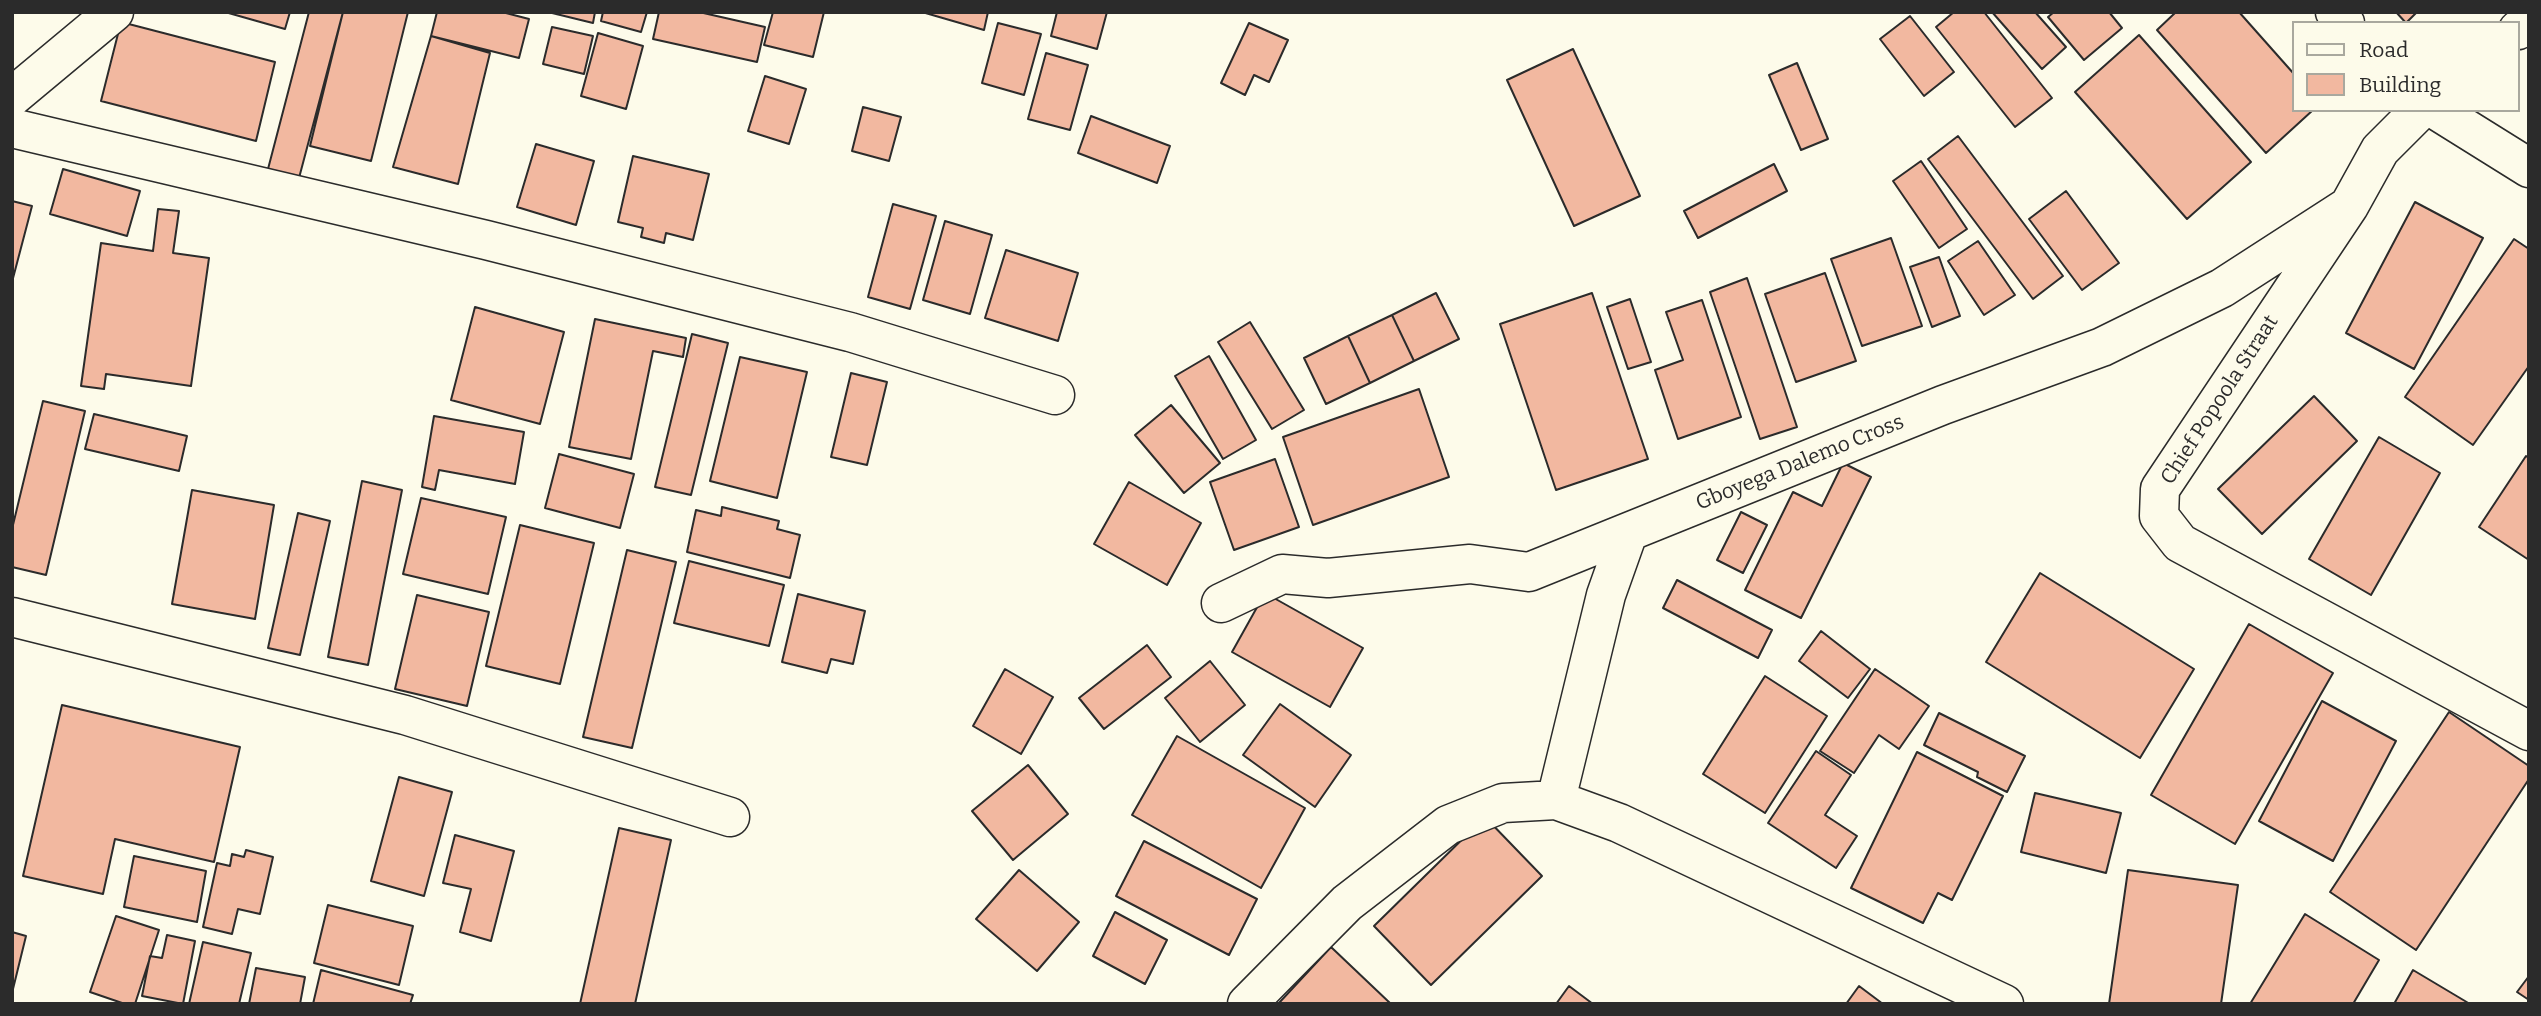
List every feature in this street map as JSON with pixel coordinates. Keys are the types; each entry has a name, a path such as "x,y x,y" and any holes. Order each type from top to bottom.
{"street":[{"path":"12,97 114,12"},
{"name":"Chief Popoola Straat","path":"2418,112 2380,150 2349,206 2160,489 2159,516 2180,543 2529,731"},
{"path":"2438,112 2529,168"},
{"path":"12,128 486,240 837,328 1055,396"},
{"name":"Gboyega Dalemo Cross","path":"1221,603 1282,574 1328,578 1470,564 1529,572 1943,405 2102,347 2222,288 2349,206"},
{"path":"1556,800 1606,594 1628,533"},
{"path":"12,617 405,715 730,817"},
{"path":"1247,1004 1348,903 1448,825 1503,803 1556,800 1619,823 2004,1004"}],"building":[{"path":"225,12 290,12 285,29"},
{"path":"309,12 343,12 299,178 268,169"},
{"path":"343,12 408,12 371,161 310,146"},
{"path":"437,12 502,12 529,19 519,58 431,36"},
{"path":"548,12 595,12 593,23"},
{"path":"603,12 647,12 641,32 601,21"},
{"path":"659,12 699,12 765,27 757,62 653,39"},
{"path":"773,12 824,12 813,57 764,45"},
{"path":"922,12 988,12 984,30"},
{"path":"1057,12 1107,12 1097,49 1051,36"},
{"path":"1954,12 1984,12 2052,98 2015,127 1936,27"},
{"path":"1992,12 2035,12 2066,47 2042,69"},
{"path":"2054,12 2109,12 2122,28 2084,60 2048,17"},
{"path":"2176,12 2239,12 2292,72 2292,112 2311,112 2266,153 2157,30"},
{"path":"2396,12 2417,12 2408,21 2404,21"},
{"path":"1910,16 1954,72 1924,96 1880,39"},
{"path":"121,22 275,62 256,141 101,101"},
{"path":"998,23 1041,34 1024,95 982,83"},
{"path":"1249,23 1288,40 1269,82 1254,75 1245,95 1221,83"},
{"path":"552,27 593,36 584,74 543,64"},
{"path":"598,33 643,46 626,109 581,96"},
{"path":"2139,35 2251,162 2187,219 2075,92"},
{"path":"431,36 490,53 458,184 393,167"},
{"path":"1573,49 1640,196 1574,226 1507,80"},
{"path":"1046,53 1088,65 1070,130 1028,119"},
{"path":"1797,63 1828,139 1801,150 1769,75"},
{"path":"765,76 806,89 789,144 748,131"},
{"path":"863,107 901,117 889,161 852,151"},
{"path":"1091,116 1170,146 1157,183 1078,153"},
{"path":"1958,136 2063,276 2033,299 1928,159"},
{"path":"536,144 594,161 576,225 517,207"},
{"path":"633,156 709,174 693,240 666,233 664,243 641,237 643,228 618,222"},
{"path":"1921,161 1967,229 1939,248 1893,181"},
{"path":"1774,164 1787,191 1698,238 1684,211"},
{"path":"63,169 140,191 127,236 50,214"},
{"path":"2066,191 2119,263 2082,290 2029,219"},
{"path":"12,201 32,206 12,282"},
{"path":"2415,202 2483,238 2414,369 2346,333"},
{"path":"893,204 936,216 910,309 868,297"},
{"path":"158,209 179,211 173,253 209,258 191,386 106,374 104,389 81,386 101,243 153,251"},
{"path":"945,221 992,235 970,314 923,300"},
{"path":"1891,238 1922,326 1862,346 1831,259"},
{"path":"2514,239 2529,249 2529,366 2473,445 2405,397"},
{"path":"1978,241 2015,295 1984,315 1948,261"},
{"path":"1006,250 1078,273 1058,341 985,318"},
{"path":"1939,257 1960,316 1932,327 1910,267"},
{"path":"1825,273 1856,361 1796,382 1765,294"},
{"path":"1747,278 1797,427 1760,439 1710,292"},
{"path":"1436,293 1459,339 1414,361 1392,315"},
{"path":"1592,293 1648,459 1556,490 1500,324"},
{"path":"1630,299 1651,362 1628,369 1607,307"},
{"path":"1702,300 1741,417 1678,439 1655,370 1683,360 1666,312"},
{"path":"475,307 564,332 540,424 451,400"},
{"path":"1392,315 1414,361 1370,383 1348,336"},
{"path":"595,319 686,338 683,357 653,351 631,459 569,447"},
{"path":"1250,322 1304,410 1272,429 1218,342"},
{"path":"692,334 728,343 691,495 655,487"},
{"path":"1348,336 1370,383 1326,404 1304,358"},
{"path":"1209,356 1256,440 1223,459 1175,376"},
{"path":"740,357 807,372 777,498 710,481"},
{"path":"851,373 887,382 867,465 831,457"},
{"path":"1419,389 1449,477 1313,525 1283,437"},
{"path":"2314,396 2357,441 2262,534 2218,489"},
{"path":"43,401 85,411 46,575 12,567 12,529"},
{"path":"1171,405 1220,463 1184,493 1135,435"},
{"path":"94,414 187,436 179,471 85,449"},
{"path":"434,416 524,432 515,484 439,470 435,490 422,487"},
{"path":"2379,437 2440,473 2371,595 2309,559"},
{"path":"559,454 634,474 620,528 545,508"},
{"path":"2526,456 2529,458 2529,560 2479,527"},
{"path":"1275,459 1299,527 1234,550 1210,482"},
{"path":"1843,463 1871,477 1801,618 1745,590 1793,492 1822,506"},
{"path":"362,481 402,490 368,665 328,657"},
{"path":"1129,482 1201,523 1167,585 1094,544"},
{"path":"192,490 274,505 255,619 172,604"},
{"path":"421,498 506,517 488,594 403,574"},
{"path":"722,507 779,521 777,529 800,535 790,578 687,552 696,510 721,516"},
{"path":"1741,512 1767,525 1743,573 1717,560"},
{"path":"298,513 330,521 300,655 268,648"},
{"path":"520,525 594,543 560,684 486,666"},
{"path":"627,550 676,562 632,748 583,737"},
{"path":"689,561 784,585 769,646 674,623"},
{"path":"2040,573 2194,669 2140,758 1986,662"},
{"path":"1677,580 1772,630 1758,658 1663,608"},
{"path":"1265,593 1363,648 1330,707 1232,652"},
{"path":"798,594 865,611 853,664 831,659 827,673 782,662"},
{"path":"417,595 489,612 467,706 395,689"},
{"path":"2249,624 2333,673 2235,844 2151,795"},
{"path":"1821,631 1870,669 1848,698 1799,661"},
{"path":"1147,645 1171,677 1104,729 1079,698"},
{"path":"1210,661 1245,705 1200,742 1165,698"},
{"path":"1005,669 1053,697 1021,754 973,726"},
{"path":"1875,669 1929,706 1899,749 1879,735 1854,773 1820,751"},
{"path":"1765,676 1827,716 1765,813 1703,774"},
{"path":"2322,701 2396,741 2333,861 2259,821"},
{"path":"1280,704 1351,755 1315,807 1243,755"},
{"path":"62,705 240,747 214,862 115,839 103,894 23,876"},
{"path":"2449,712 2529,766 2529,779 2416,950 2330,892"},
{"path":"1939,713 2025,756 2007,792 1977,777 1978,772 1924,745"},
{"path":"1177,736 1305,808 1261,888 1132,815"},
{"path":"1816,751 1851,775 1825,815 1857,836 1836,868 1768,823"},
{"path":"1917,752 2003,796 1952,900 1938,893 1923,923 1851,888"},
{"path":"1028,765 1068,814 1013,860 972,811"},
{"path":"399,777 452,792 424,896 371,881"},
{"path":"2035,793 2121,813 2106,873 2021,852"},
{"path":"1485,817 1542,876 1431,985 1374,926"},
{"path":"619,828 671,840 635,1004 580,1004"},
{"path":"455,835 514,851 491,941 460,932 471,889 443,883"},
{"path":"1144,841 1257,899 1229,955 1116,896"},
{"path":"246,850 273,857 260,914 238,909 232,934 203,927 217,863 230,866 232,854 244,857"},
{"path":"134,856 206,871 197,922 124,907"},
{"path":"1019,870 1079,922 1037,971 976,919"},
{"path":"2128,870 2238,885 2221,1004 2109,1004"},
{"path":"328,905 413,926 399,985 314,963"},
{"path":"1115,912 1167,940 1145,984 1093,956"},
{"path":"2305,914 2379,960 2353,1004 2250,1004"},
{"path":"116,916 159,930 135,1004 125,1004 90,992"},
{"path":"12,932 26,936 12,993"},
{"path":"167,935 195,941 183,1004 142,996 150,956 162,958"},
{"path":"203,942 251,953 239,1004 189,1004"},
{"path":"1331,947 1391,1004 1278,1004"},
{"path":"256,968 305,977 300,1004 249,1004"},
{"path":"321,970 413,995 410,1004 313,1004"},
{"path":"2413,970 2470,1004 2394,1004"},
{"path":"2529,976 2529,1000 2517,992"},
{"path":"1569,986 1593,1004 1556,1004"},
{"path":"1859,986 1883,1004 1846,1004"}]}
